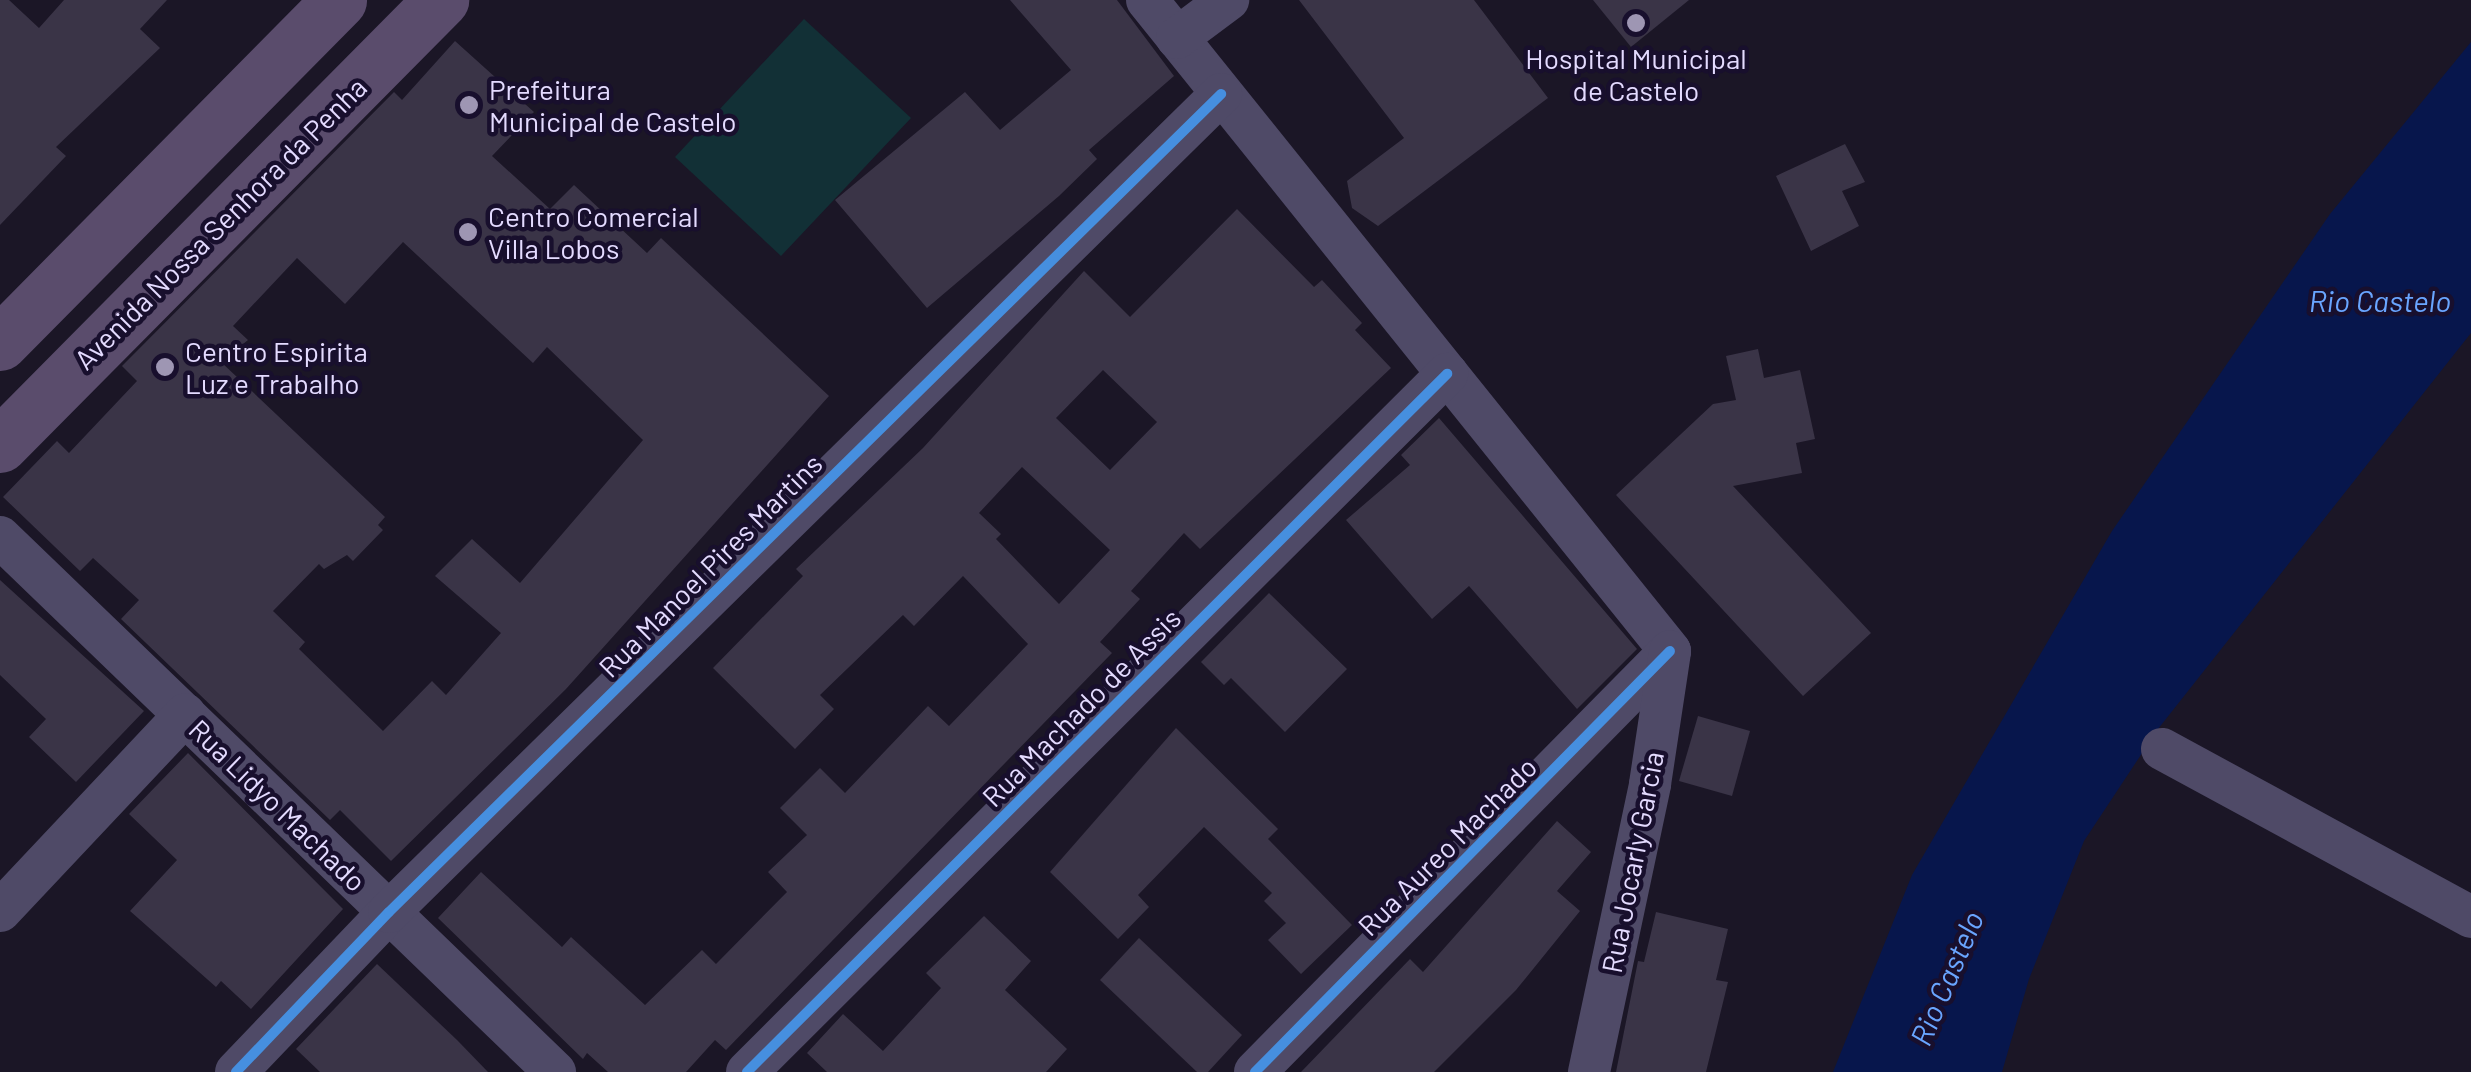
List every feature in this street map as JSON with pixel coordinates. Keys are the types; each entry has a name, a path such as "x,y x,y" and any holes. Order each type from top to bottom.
{"main road":[{"path":"0,342 339,0"},
{"name":"Avenida Nossa Senhora da Penha","path":"0,445 441,0"}],"street":[{"path":"1147,0 1670,650"},
{"path":"1177,38 1228,0"},
{"name":"Rua Manoel Pires Martins","path":"236,1072 390,912 1221,94"},
{"name":"Rua Machado de Assis","path":"747,1072 1447,374"},
{"name":"Rua Lidyo Machado","path":"0,538 555,1072"},
{"name":"Rua Aureo Machado","path":"1255,1072 1670,650"},
{"name":"Rua Jocarly Garcia","path":"1590,1072 1650,784 1670,650"},
{"path":"0,911 184,715"},
{"path":"2162,750 2471,916"}],"green space":[{"path":"804,19 911,118 781,256 675,157"}],"water":[{"name":"Rio Castelo","path":"2471,42 2471,333 2158,729 2084,841 2029,979 2002,1072 1833,1072 1912,875 2112,531 2330,214"}],"building":[{"path":"0,0 9,0 39,28 64,0 167,0 140,29 160,48 56,147 66,156 0,225"},
{"path":"1010,0 1117,0 1174,76 1089,150 1097,159 1059,196 927,308 835,200 965,92 1000,130 1071,70"},
{"path":"1299,0 1474,0 1548,98 1378,226 1352,208 1347,181 1404,138"},
{"name":"Hospital Municipal de Castelo","path":"1593,0 1689,0 1631,47"},
{"path":"455,41 534,112 492,156 550,209 574,185 647,253 661,238 829,396 566,689 391,861 340,810 330,820 121,619 139,600 93,558 80,571 3,497 57,441 69,453 137,381 122,366 394,92 402,100","holes":["403,242 533,363 547,347 643,440 520,583 472,539 435,576 501,633 446,695 432,681 383,731 299,649 305,642 273,611 319,564 324,569 347,555 353,561 383,530 378,525 385,517 221,362 248,340 233,326 297,258 345,304"]},
{"path":"1845,144 1865,182 1842,191 1859,226 1811,251 1776,176"},
{"path":"1237,209 1314,287 1322,280 1362,323 1355,330 1391,368 1200,549 1184,533 1131,591 1140,599 1100,642 1112,653 726,1050 715,1040 686,1072 608,1072 587,1053 583,1059 438,918 481,872 562,947 571,937 645,1005 702,950 716,964 787,892 768,872 807,835 780,808 820,768 845,793 928,706 949,726 1028,644 963,576 914,626 903,615 820,695 834,709 795,749 713,668 803,576 796,569 923,448 1084,271 1130,317","holes":["1103,370 1157,422 1110,470 1056,418","1022,467 1110,550 1059,604 996,539 1001,534 979,513"]},
{"path":"1758,349 1764,378 1800,370 1815,439 1796,443 1802,473 1733,486 1871,633 1803,696 1616,495 1713,404 1736,400 1726,356"},
{"path":"1439,418 1637,649 1577,709 1469,586 1432,619 1346,520 1410,465 1401,455"},
{"path":"0,580 144,711 76,782 29,737 46,719 0,675"},
{"path":"1269,593 1347,669 1285,732 1231,678 1224,685 1201,662"},
{"path":"1698,716 1750,731 1732,796 1679,781"},
{"path":"1176,728 1278,829 1268,839 1352,925 1301,974 1268,940 1286,923 1264,901 1272,893 1204,827 1138,895 1149,907 1118,939 1050,872"},
{"path":"188,753 343,909 251,1009 221,981 216,987 130,911 177,860 129,814"},
{"path":"1557,821 1591,852 1557,891 1580,911 1516,990 1434,1072 1301,1072 1410,959 1423,972"},
{"path":"1656,912 1728,929 1716,980 1728,982 1706,1072 1616,1072 1638,961 1644,962"},
{"path":"984,916 1031,961 1005,990 1067,1049 1046,1072 827,1072 807,1053 843,1014 883,1051 941,988 926,973"},
{"path":"1139,938 1242,1035 1208,1072 1197,1072 1100,980"},
{"path":"377,964 488,1072 320,1072 296,1049"}],"cycle path":[{"path":"236,1072 389,912 1221,94"},
{"path":"747,1072 1447,374"},
{"path":"1255,1072 1670,651"}],"place":[{"name":"Hospital Municipal de Castelo","path":"1636,23"},
{"name":"Prefeitura Municipal de Castelo","path":"469,105"},
{"name":"Centro Comercial Villa Lobos","path":"468,232"},
{"name":"Centro Espirita Luz e Trabalho","path":"165,367"}]}
